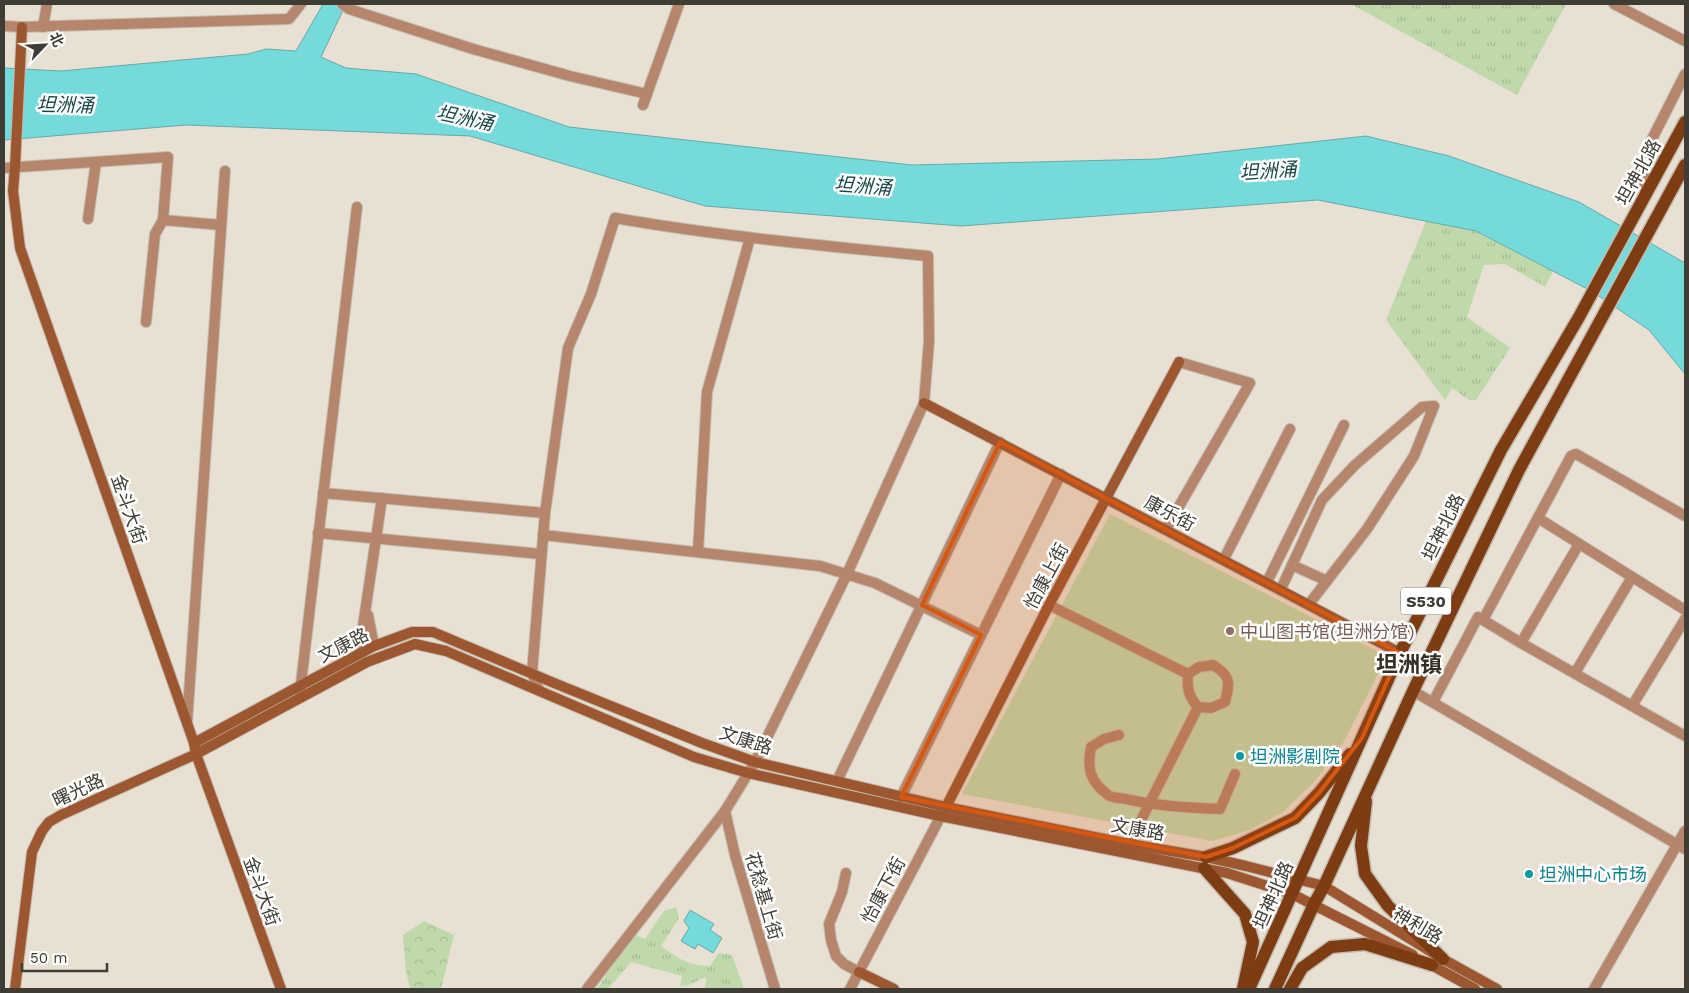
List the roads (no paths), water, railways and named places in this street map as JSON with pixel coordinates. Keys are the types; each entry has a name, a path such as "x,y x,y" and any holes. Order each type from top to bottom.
{"main road":[{"name":"坦神北路","path":"1249,989 1400,653 1501,450 1579,317 1685,122"},
{"name":"S530","path":"1275,989 1413,691 1519,470 1685,165"},
{"path":"1243,989 1253,942 1245,914 1205,863 1295,818 1319,793 1362,738"},
{"path":"1367,789 1361,846 1365,874 1388,906 1438,962"},
{"path":"1290,989 1302,968 1331,947 1365,944 1438,962"}],"street":[{"path":"43,26 47,4"},
{"path":"4,26 289,19 301,4"},
{"path":"342,4 349,9 473,49 570,76 647,94"},
{"path":"643,105 679,4"},
{"path":"1614,4 1685,42"},
{"name":"金斗大街","path":"22,27 15,167 12,191 20,248 194,743 196,754 281,989"},
{"path":"1645,196 1644,173 1650,143 1685,74"},
{"path":"4,168 168,157 162,220 154,234 146,322"},
{"path":"88,219 96,162"},
{"path":"187,723 225,171"},
{"path":"300,698 357,207"},
{"path":"539,690 532,673 541,554 568,348 591,294 615,218 672,228 799,244 928,256 930,341 924,403 847,574 755,762 725,811 587,989"},
{"path":"162,220 221,225"},
{"path":"698,552 707,392 750,238"},
{"name":"怡康上街","path":"943,812 1049,605 1179,362 1250,383 1166,529"},
{"name":"康乐街","path":"924,403 1310,604 1400,653"},
{"path":"1281,590 1322,500 1355,465 1422,407 1434,406 1409,463 1367,529 1310,604"},
{"path":"1267,582 1344,425"},
{"path":"1224,559 1290,429"},
{"path":"837,782 1000,442"},
{"path":"1483,620 1571,456 1576,454 1685,516"},
{"path":"901,797 1061,474"},
{"path":"323,493 545,512"},
{"path":"359,653 382,498"},
{"path":"1538,518 1685,610"},
{"path":"318,533 541,554"},
{"path":"543,535 820,566 875,583 981,634"},
{"path":"1521,643 1579,544"},
{"path":"1292,565 1327,581"},
{"path":"1575,673 1632,577"},
{"path":"1049,605 1188,674"},
{"path":"366,607 374,646"},
{"path":"1433,702 1478,617 1685,736"},
{"path":"1632,706 1684,624"},
{"name":"文康路","path":"194,743 374,646 412,632 433,632 702,743 755,762 901,797 943,812 1129,844 1205,863 1299,879 1324,886"},
{"name":"曙光路","path":"16,989 32,852 42,831 49,822 196,754 367,662 415,644 446,650 694,756 748,773 943,812"},
{"path":"1213,665 1223,671 1230,685 1225,702 1211,708 1198,707 1190,699 1187,688 1188,674 1199,667 1213,665"},
{"path":"1413,691 1681,847"},
{"path":"1129,844 1198,707"},
{"path":"1119,735 1104,739 1091,746 1088,764 1093,780 1109,796 1183,808 1220,809 1235,774"},
{"name":"花稔基上街","path":"725,811 735,855 775,989"},
{"path":"943,812 1205,863 1227,873 1292,894 1314,904 1438,962 1475,989"},
{"name":"怡康下街","path":"850,989 943,812"},
{"path":"1594,989 1681,847 1685,831"},
{"path":"846,873 842,892 834,907 829,924 836,956 844,964 894,989"},
{"name":"神利路","path":"1324,886 1438,962 1497,989"}],"water":[{"name":"坦洲涌","path":"323,4 346,4 321,57 346,68 416,74 569,127 912,165 1157,159 1366,136 1449,156 1579,202 1685,263 1685,374 1649,330 1593,292 1476,231 1318,200 961,226 705,206 470,136 186,125 4,140 4,68 61,71 248,54 266,49 296,51"},
{"path":"690,910 714,924 710,930 722,938 713,953 698,944 695,949 681,941 689,928 684,921"}],"place":[{"name":"中山图书馆(坦洲分馆)","path":"1230,631"},
{"name":"坦洲影剧院","path":"1240,756"},
{"name":"坦洲中心市场","path":"1529,874"}],"district":[{"name":"坦洲镇","path":"1409,664"}]}
